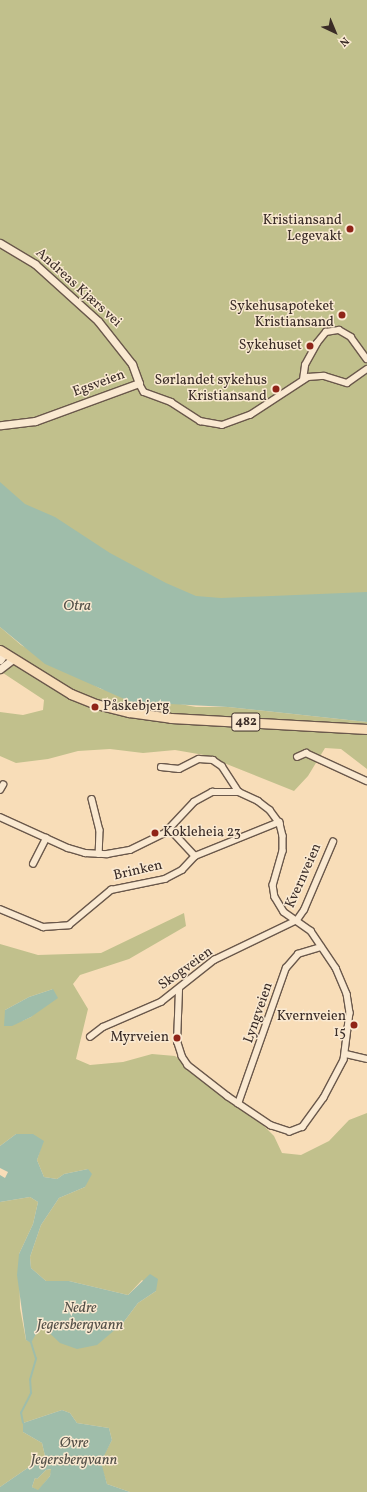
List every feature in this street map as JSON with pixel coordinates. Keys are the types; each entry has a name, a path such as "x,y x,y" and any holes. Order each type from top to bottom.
{"main road":[{"name":"482","path":"2,654 78,698 129,712 171,718 367,729"}],"street":[{"name":"Andreas Kjærs vei","path":"0,243 35,264 102,325 132,364 139,383"},
{"path":"303,380 305,365 317,343 326,332 339,330 351,337 367,359"},
{"name":"Egsveien","path":"0,425 35,421 139,383 144,392 171,402 200,420 222,426 250,415 303,380 316,375 347,383 367,369"},
{"path":"0,669 13,659"},
{"path":"297,757 306,753 367,781"},
{"path":"161,767 179,769 199,759 213,760 222,766 239,792"},
{"path":"0,816 46,838 78,851 99,854 130,850 170,829 200,797 219,790 239,792 265,805 279,822 284,844 274,879 274,892 284,912 297,920"},
{"path":"92,799 100,830 99,854"},
{"name":"Brinken","path":"0,909 43,927 69,925 83,916 111,890 165,879 182,870 195,856 279,822"},
{"path":"170,829 195,856"},
{"path":"33,864 46,838"},
{"name":"Kvernveien","path":"238,1104 278,1129 290,1132 299,1130 307,1123 324,1098 346,1054 350,1013 347,994 336,968 310,931 297,920 304,910 333,842"},
{"name":"Skogveien","path":"90,1037 103,1027 162,1002 214,960 297,920"},
{"name":"Lyngveien","path":"238,1104 286,968 298,954 320,947"},
{"path":"179,988 178,1042 182,1058 206,1081 238,1104"},
{"path":"346,1054 367,1059"}],"shaded area":[{"path":"0,0 367,0 367,629 206,625 0,537"},
{"path":"0,627 21,645 101,689 196,707 228,707 367,722 367,769 341,749 325,748 308,776 294,791 204,755 175,750 143,753 110,749 78,751 48,759 16,763 0,756 0,712 23,715 43,710 44,700 0,671"},
{"path":"184,913 186,926 129,959 80,975 73,984 88,1009 76,1059 90,1065 123,1062 152,1054 175,1056 252,1114 274,1136 282,1153 301,1155 329,1141 349,1120 367,1113 367,1492 130,1492 107,1484 100,1462 112,1440 109,1428 77,1423 70,1413 62,1410 23,1423 23,1432 42,1443 45,1456 0,1487 0,1202 30,1197 38,1202 33,1224 19,1254 20,1308 26,1340 31,1342 41,1324 46,1329 123,1323 138,1303 156,1291 142,1280 128,1295 69,1281 46,1281 31,1268 30,1257 41,1225 59,1198 85,1187 88,1169 64,1174 57,1179 44,1177 37,1160 43,1141 16,1134 0,1146 0,944 38,955 101,953","holes":["53,989 31,1017 22,1021 5,1010 29,997"]},
{"path":"52,1469 50,1476 38,1491 32,1487 35,1478 37,1479 46,1470"}],"water":[{"name":"Otra","path":"0,482 25,504 55,517 110,553 166,583 196,596 221,598 367,592 367,722 228,707 131,702 45,664 0,627"},
{"path":"53,989 58,998 31,1017 12,1026 4,1026 5,1010 29,997"},
{"name":"Nedre Jegersbergvann","path":"16,1134 33,1134 44,1141 37,1160 44,1177 57,1179 64,1174 88,1169 92,1174 85,1187 59,1198 41,1225 30,1257 31,1268 46,1281 69,1281 128,1295 150,1274 158,1279 156,1291 138,1303 123,1323 97,1345 77,1349 60,1343 41,1325 31,1343 26,1340 17,1275 19,1254 33,1224 38,1202 30,1197 0,1202 0,1175 5,1178 8,1172 0,1168 0,1146"},
{"name":"Øvre Jegersbergvann","path":"62,1410 70,1413 77,1423 109,1428 112,1440 101,1462 107,1484 130,1492 0,1492 0,1487 45,1456 42,1443 23,1432 23,1423","holes":["51,1469 50,1476 38,1490 32,1487 35,1478 37,1479 46,1470"]}],"waterway":[{"path":"23,1423 21,1413 31,1393 30,1380 36,1359 31,1343"}],"place":[{"name":"Kristiansand Legevakt","path":"350,229"},
{"name":"Sykehusapoteket Kristiansand","path":"342,315"},
{"name":"Sykehuset","path":"310,346"},
{"name":"Sørlandet sykehus Kristiansand","path":"276,389"},
{"name":"Påskebjerg","path":"95,707"},
{"name":"Kokleheia 23","path":"155,833"},
{"name":"Kvernveien 15","path":"354,1025"},
{"name":"Myrveien","path":"177,1038"}]}
